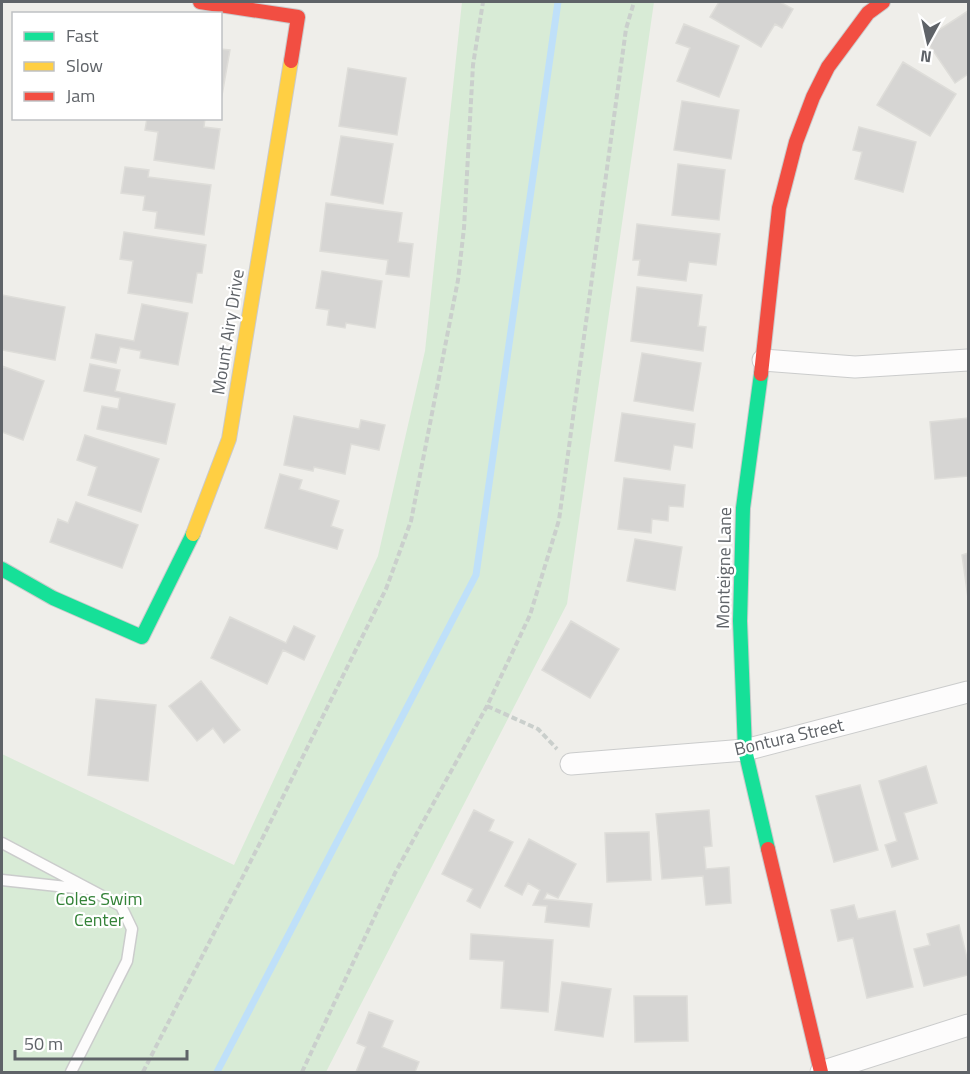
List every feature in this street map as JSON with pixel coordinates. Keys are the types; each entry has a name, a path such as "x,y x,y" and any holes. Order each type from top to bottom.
{"street":[{"name":"Mount Airy Drive","path":"2,569 52,598 142,637 189,546 229,439 298,17 200,2"},
{"name":"Monteigne Lane","path":"821,1072 746,750 740,621 743,508 779,208 796,142 813,97 828,67 868,13 883,2"},
{"path":"762,360 855,367 937,364 969,360"},
{"name":"Bontura Street","path":"571,764 746,750 969,692"},
{"path":"821,1072 969,1025"}],"lane":[{"path":"2,843 122,906 132,929 127,961 71,1072"},
{"path":"2,880 91,890"}],"path":[{"path":"143,1072 386,589 411,522 458,280 464,228 473,65 483,2"},
{"path":"302,1072 395,873 487,706 530,615 560,520 626,29 634,2"},
{"path":"487,706 537,729 571,764"}],"green space":[{"name":"Coles Swim Center","path":"462,2 654,2 567,604 326,1072 2,1072 2,754 234,865 378,556 425,351"}],"building":[{"path":"719,2 780,2 793,9 782,28 775,24 761,47 710,17"},
{"path":"968,11 968,74 955,83 925,39"},
{"path":"684,24 739,46 719,97 677,81 690,48 676,43"},
{"path":"222,49 230,50 222,95"},
{"path":"903,62 956,94 930,136 877,105"},
{"path":"348,68 406,78 397,135 339,126"},
{"path":"682,101 739,110 731,159 674,150"},
{"path":"147,120 205,120 204,127 220,129 214,169 154,160 158,132 145,130"},
{"path":"859,127 916,142 903,192 855,179 862,152 853,150"},
{"path":"341,136 393,144 383,204 331,195"},
{"path":"678,164 725,170 719,220 672,215"},
{"path":"125,167 149,170 148,177 211,185 204,235 155,228 157,212 143,210 145,196 121,193"},
{"path":"326,203 402,213 398,242 413,244 409,277 386,274 388,260 320,251"},
{"path":"637,224 720,234 716,265 689,262 686,281 638,275 640,260 633,260"},
{"path":"124,232 206,245 202,273 197,273 192,303 128,293 133,261 120,259"},
{"path":"322,271 382,281 375,328 346,323 345,328 327,325 329,310 316,308"},
{"path":"637,287 702,295 698,326 706,327 703,351 631,341"},
{"path":"2,295 65,307 55,360 2,350"},
{"path":"142,304 188,313 178,365 140,358 141,351 120,347 116,363 91,358 96,334 134,341"},
{"path":"642,353 701,363 693,411 634,401"},
{"path":"90,364 120,370 115,391 175,404 166,444 97,429 102,406 118,409 120,398 84,391"},
{"path":"2,366 44,381 23,440 2,432"},
{"path":"622,413 695,424 692,448 674,445 670,470 615,461"},
{"path":"294,416 359,429 361,420 385,425 379,450 351,444 345,474 314,467 313,471 284,465"},
{"path":"968,418 968,476 935,479 930,422"},
{"path":"85,435 159,459 141,512 88,495 97,467 77,460"},
{"path":"280,474 302,480 299,489 339,501 331,526 343,530 337,549 265,528"},
{"path":"624,478 685,485 683,507 669,506 668,521 652,519 651,533 618,529"},
{"path":"76,502 138,525 122,568 50,542 58,519 68,523"},
{"path":"635,539 682,547 675,590 627,581"},
{"path":"968,553 968,598 962,555"},
{"path":"230,617 286,643 294,626 315,636 304,660 283,650 267,684 211,658"},
{"path":"571,621 619,649 590,698 542,670"},
{"path":"201,681 240,730 224,743 213,728 197,741 169,706"},
{"path":"96,699 156,705 148,781 88,775"},
{"path":"926,766 937,803 904,813 918,859 892,867 885,845 897,841 879,781"},
{"path":"860,785 878,850 834,862 816,796"},
{"path":"474,810 494,820 489,831 513,842 480,908 467,901 473,889 442,874"},
{"path":"709,810 712,846 704,847 706,869 729,867 731,903 706,905 703,876 662,879 656,814"},
{"path":"649,832 651,880 607,882 605,833"},
{"path":"529,839 576,864 558,898 547,893 544,899 592,904 589,927 545,922 547,906 533,905 540,890 528,883 522,895 505,886"},
{"path":"854,905 858,919 895,911 913,987 867,998 853,938 838,941 831,910"},
{"path":"959,925 968,962 968,975 924,986 914,949 930,945 927,934"},
{"path":"471,934 553,940 548,1012 501,1008 504,961 470,959"},
{"path":"562,982 611,989 603,1037 555,1030"},
{"path":"634,996 687,996 688,1041 635,1042"},
{"path":"369,1012 393,1021 382,1047 419,1062 415,1072 356,1072 366,1047 357,1043"}],"waterway":[{"path":"217,1072 476,575 558,2"}],"traffic: fast":[{"path":"761,374 743,508 740,621 745,750 768,849"},
{"path":"2,569 53,598 142,637 193,534"}],"traffic: slow":[{"path":"193,534 229,439 291,61"}],"traffic: jam":[{"path":"200,2 298,17 291,61"},
{"path":"761,374 779,208 796,142 813,97 828,67 868,13 883,2"},
{"path":"768,849 821,1072"}]}
